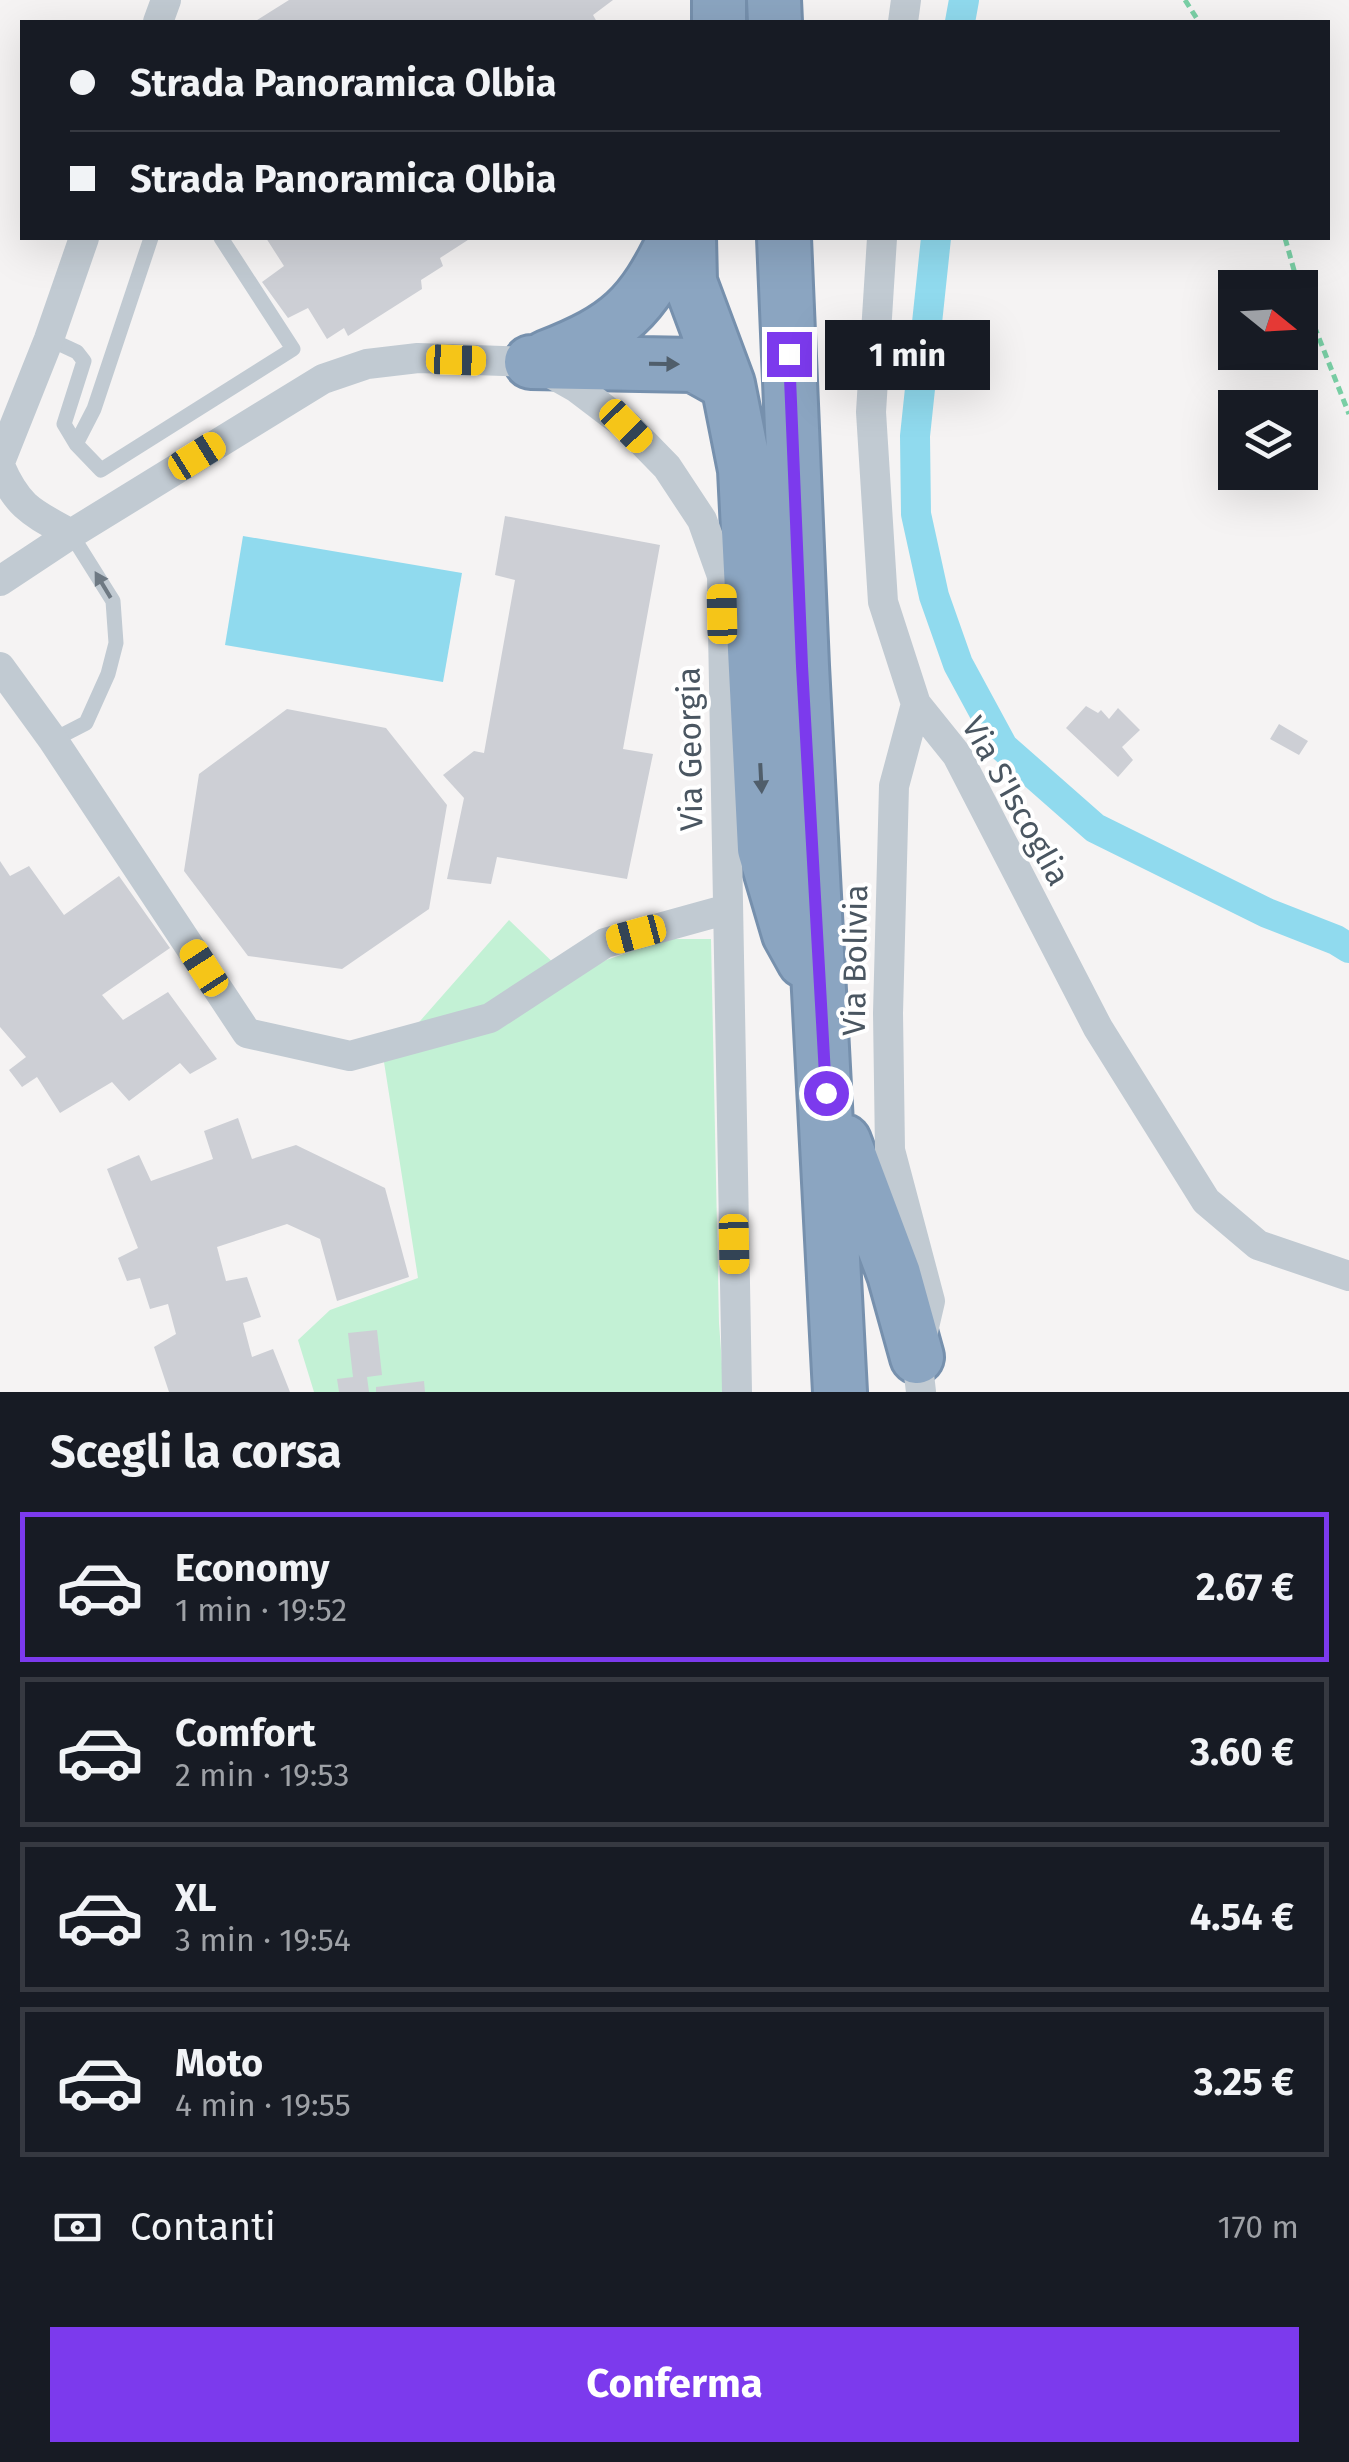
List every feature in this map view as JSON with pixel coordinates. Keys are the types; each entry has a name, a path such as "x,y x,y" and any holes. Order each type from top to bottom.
{"highway":[{"path":"531,362 594,339 631,310 660,269 674,240"},
{"path":"689,240 690,282 728,384 746,470 764,849 789,934 821,994"},
{"path":"784,240 840,1392"},
{"path":"531,362 694,364 728,384"},
{"path":"826,1093 894,1274 919,1375"}],"street":[{"path":"72,534 35,514 12,495 0,464 83,240"},
{"name":"Via S'Iscoglia","path":"882,240 870,412 883,602 916,704 957,755 1098,1028 1206,1200 1258,1245 1349,1276"},
{"name":"Via Georgia","path":"0,582 323,379 367,364 418,358 531,362 576,388 626,426 666,467 702,520 722,576 737,1392"},
{"path":"0,667 248,1033 350,1056 490,1018 605,943 728,909"},
{"name":"Via Bolivia","path":"916,704 894,786 888,1013 890,1150 930,1301 919,1375"}],"lane":[{"path":"76,444 94,409 151,240"},
{"path":"49,339 84,360 64,424 76,444 101,470 293,349 222,240"},
{"path":"53,740 86,722 108,674 116,643 113,602 72,534"}],"path":[{"path":"1286,240 1294,270"},
{"path":"1318,335 1349,414"}],"green space":[{"path":"509,920 565,974 668,939 711,939 719,1323 724,1392 314,1392 298,1340 330,1310 418,1278 384,1062"}],"water":[{"path":"243,536 462,573 443,682 225,645"}],"building":[{"path":"289,0 613,0 593,15 596,20 257,20"},
{"path":"267,240 468,240 440,258 443,266 421,280 422,289 348,336 344,328 327,339 308,308 288,318 262,282 284,266"},
{"path":"505,516 660,545 623,749 653,754 627,879 497,857 491,884 447,879 464,798 443,775 474,751 484,753 515,580 495,575"},
{"path":"1086,706 1098,713 1101,710 1109,719 1118,708 1140,730 1122,747 1133,760 1118,777 1066,728"},
{"path":"287,709 386,728 447,805 429,909 342,969 248,956 184,871 199,774"},
{"path":"1279,724 1308,741 1299,755 1270,739"},
{"path":"0,861 10,876 29,866 64,915 119,876 170,948 102,995 123,1020 168,992 217,1059 190,1074 180,1063 129,1101 112,1082 60,1113 37,1077 22,1087 9,1070 26,1057 0,1027"},
{"path":"238,1118 252,1159 296,1145 385,1188 409,1277 337,1301 320,1239 287,1224 217,1247 226,1281 247,1277 261,1317 243,1323 252,1357 273,1349 290,1392 169,1392 154,1347 176,1334 168,1304 150,1309 140,1278 127,1281 118,1258 138,1248 107,1169 139,1155 151,1181 213,1159 204,1131"},
{"path":"377,1330 382,1375 367,1377 369,1392 339,1392 337,1379 353,1377 348,1333"},
{"path":"424,1381 425,1392 376,1392 376,1387"}],"waterway":[{"path":"960,20 964,0"},
{"path":"936,240 915,436 916,514 934,596 958,664 1003,747 1095,828 1267,913 1349,948"}],"route":[{"path":"789,354 826,1093"}]}
